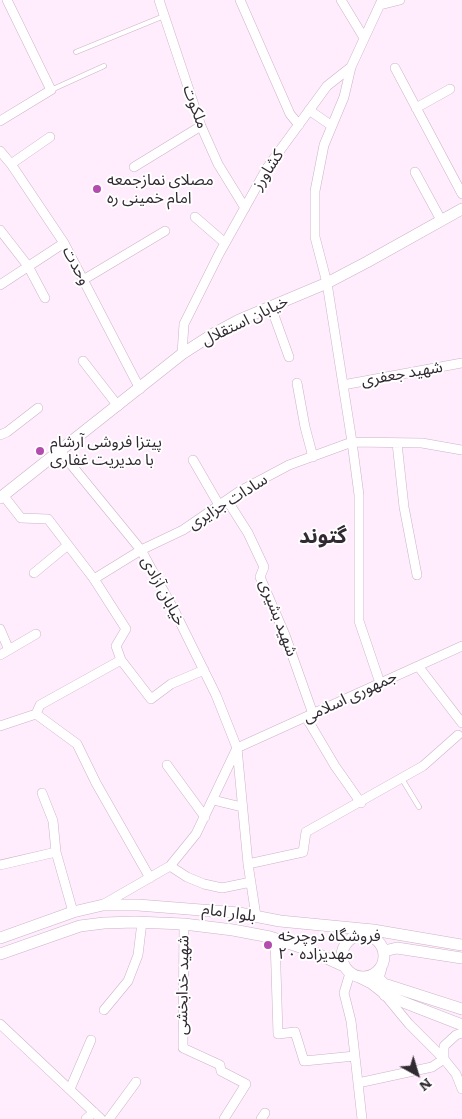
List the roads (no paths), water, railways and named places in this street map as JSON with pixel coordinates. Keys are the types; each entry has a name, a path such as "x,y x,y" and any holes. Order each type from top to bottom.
{"street":[{"path":"0,121 51,90 6,0"},
{"name":"ملکوت","path":"159,0 201,126 218,164 245,208"},
{"path":"240,0 290,114 298,125"},
{"path":"341,0 364,38"},
{"path":"381,2 400,0"},
{"name":"کشاورز","path":"182,354 184,324 225,243 267,168 327,86 351,67 381,2"},
{"path":"351,67 344,97 324,145 315,191 315,238 326,283 359,495 359,621 380,683"},
{"path":"394,68 462,194"},
{"path":"416,108 450,88"},
{"path":"309,110 332,126"},
{"path":"134,167 201,126"},
{"path":"12,164 50,137"},
{"name":"وحدت","path":"0,150 12,164 64,243 140,389"},
{"path":"415,172 441,220"},
{"name":"خیابان استقلال","path":"2,497 182,354 212,334 368,262 462,209"},
{"path":"196,217 225,243"},
{"path":"0,230 28,266 45,298"},
{"path":"83,280 165,231"},
{"path":"0,285 64,243"},
{"path":"271,307 288,357"},
{"path":"83,361 118,406"},
{"name":"شهید جعفری","path":"343,385 462,363"},
{"path":"296,383 313,457"},
{"path":"0,435 7,432 38,408"},
{"name":"سادات جزایری","path":"94,579 141,550 183,530 240,491 289,466 352,442 422,443 462,450"},
{"path":"397,443 404,507 417,575"},
{"name":"خیابان آزادی","path":"60,451 141,550 204,670 237,748"},
{"path":"193,460 223,503"},
{"path":"2,497 21,518 48,519 94,579 126,629 116,646 122,660 151,700 170,684 204,670"},
{"name":"شهید بشیری","path":"223,503 248,533 264,567 260,577 285,635 309,715"},
{"path":"34,573 68,545"},
{"path":"0,629 9,650"},
{"path":"0,655 36,634"},
{"name":"جمهوری اسلامی","path":"237,748 462,646"},
{"path":"0,726 36,714 40,705 122,660"},
{"path":"418,666 462,723"},
{"path":"36,714 76,744 150,878"},
{"path":"309,715 335,766 361,803"},
{"path":"248,864 303,852 306,832 361,803 424,766 461,735"},
{"path":"103,905 170,866 196,834 237,748"},
{"path":"237,748 248,864 256,916"},
{"path":"167,766 205,817"},
{"path":"42,792 53,822 56,852 73,912"},
{"path":"213,800 242,807"},
{"path":"0,865 56,852"},
{"path":"170,866 187,878 222,888 251,882"},
{"name":"بلوار امام","path":"0,938 73,912 103,905 138,905 191,908 280,921 389,932 462,945"},
{"path":"104,1010 128,981 138,955 142,922"},
{"name":"بلوار امام","path":"0,954 80,926 142,922 184,924 233,930 275,938 309,950 350,972"},
{"name":"شهید خدابخشی","path":"184,924 182,1048 220,1066 221,1071 246,1084 224,1119"},
{"path":"331,926 368,936 379,943 384,951 384,960 378,978 384,984 462,1009"},
{"path":"389,932 368,936 355,936 343,949 342,957 350,972 371,984 385,995 409,1024 444,1059 456,1074 462,1089"},
{"path":"275,938 278,1034 295,1032 304,1061 355,1056"},
{"path":"384,951 396,948 462,958"},
{"path":"350,972 366,977 374,974 381,968"},
{"path":"350,972 344,992 351,1021 362,1119"},
{"path":"385,995 462,1025"},
{"path":"0,1024 101,1119"},
{"path":"444,1059 444,1046 456,1035 462,1033"},
{"path":"70,1089 91,1040"},
{"path":"358,1083 432,1067 444,1059"},
{"path":"109,1119 136,1082"},
{"path":"86,1119 94,1112"}],"lane":[{"path":"76,52 164,16"},
{"path":"51,90 104,66"},
{"path":"402,779 419,807"}],"place":[{"name":"مصلای نمازجمعه امام خمینی ره","path":"97,189"},
{"name":"پیتزا فروشی آرشام با مدیریت غفاری","path":"40,451"},
{"name":"فروشگاه دوچرخه ۲۰ مهدیزاده","path":"268,945"}],"district":[{"name":"گتوند","path":"323,537"}]}
